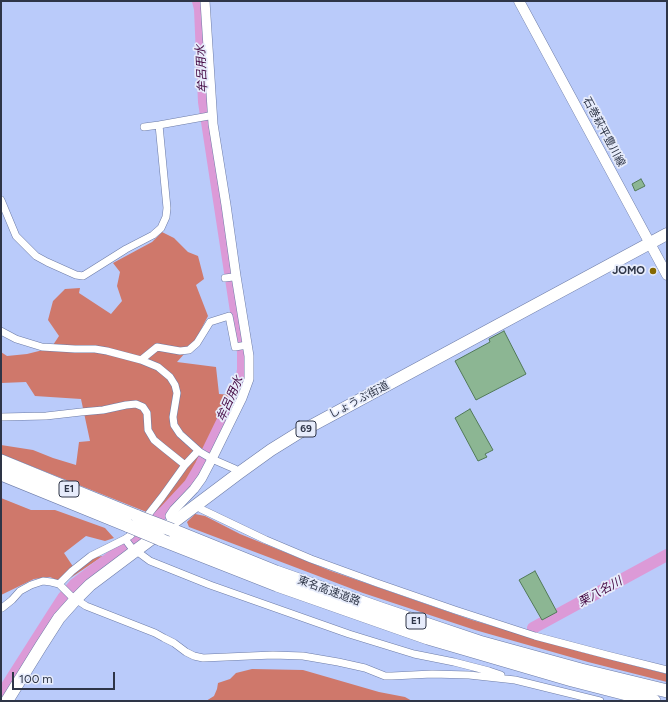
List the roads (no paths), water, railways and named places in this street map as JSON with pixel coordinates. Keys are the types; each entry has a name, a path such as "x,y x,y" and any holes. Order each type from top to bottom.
{"highway":[{"name":"東名高速道路","path":"1,461 138,517 172,526 276,572 381,609 479,642 667,692"},
{"name":"東名高速道路","path":"1,474 277,585 428,638 572,680 654,701"}],"main road":[{"name":"石巻萩平豊川線","path":"519,1 667,275"},
{"name":"しょうぶ街道","path":"7,701 73,597 90,585 130,544 172,526 196,505 239,473 271,450 300,432 667,234"}],"street":[{"path":"172,526 170,516 202,478 249,380 249,356 246,345 213,124 205,1"},
{"path":"144,127 209,116"},
{"path":"1,200 16,236 36,256 76,275 83,276 126,249 153,235 161,228 166,216 167,208 159,125"},
{"path":"226,278 233,277"},
{"path":"141,360 157,347 180,351 190,350 210,322 229,316 235,347 246,345"},
{"path":"1,331 16,339 42,347 95,349 107,351 141,360 158,367 170,377 176,386 177,393 173,417 174,424 180,434 199,451 211,459 235,469 239,473"},
{"path":"1,417 46,416 103,410 136,404 143,407 147,413 148,430 154,440 185,465"},
{"path":"130,544 131,535 172,485 185,465 199,451"},
{"path":"196,505 201,509 266,540 311,559 384,586 535,636 667,670"},
{"path":"60,586 72,571 91,556 130,544"},
{"path":"130,544 150,561 210,585 350,634 414,654 454,662 489,671 515,680 600,701"},
{"path":"2,608 20,591 31,585 43,581 51,582 60,586 86,606 160,635 186,652 203,658 273,655 303,656 345,663 365,668 385,676 439,674 469,675 515,680"}],"waterway":[{"name":"牟呂用水","path":"1,695 63,598 75,584 135,539 164,512 190,484 201,465 238,389 241,379 243,370 243,352 204,102 200,9 198,1"},
{"name":"栗八名川","path":"533,628 667,555"}],"place":[{"name":"JOMO","path":"653,271"}]}
